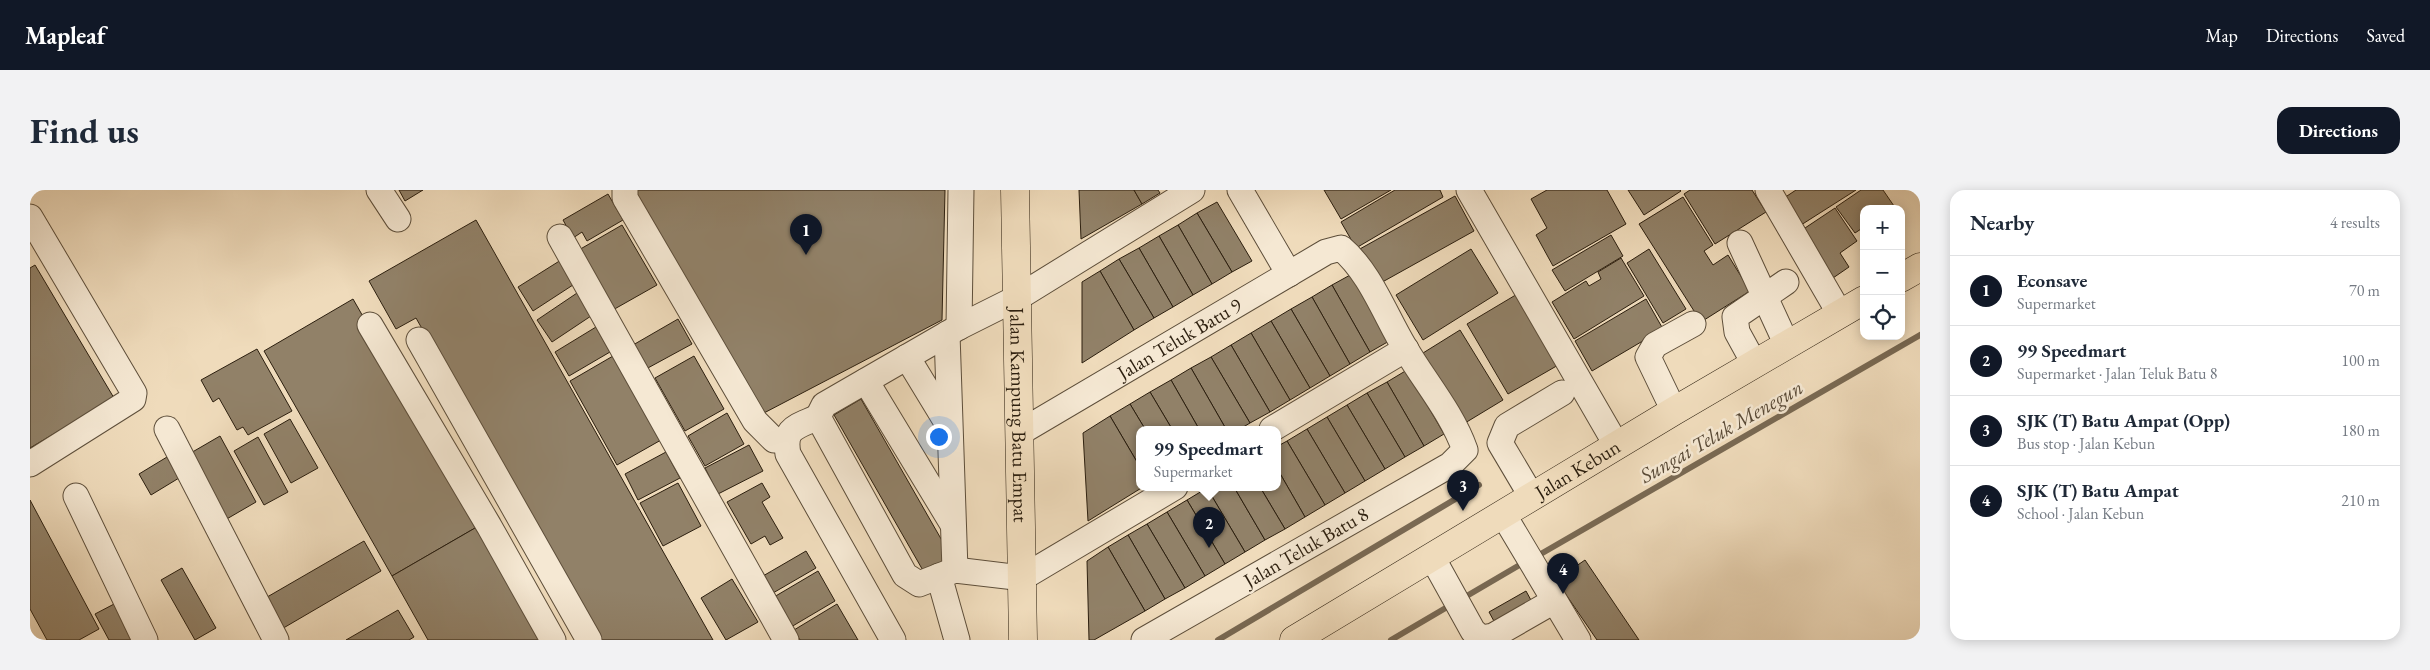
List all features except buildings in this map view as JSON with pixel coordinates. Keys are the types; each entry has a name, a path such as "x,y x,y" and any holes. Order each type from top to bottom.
{"main road":[{"name":"Jalan Kampung Batu Empat","path":"1015,190 1023,640"},
{"path":"1905,276 1920,267"},
{"name":"Jalan Kebun","path":"1294,640 1674,410 1860,302"}],"street":[{"path":"379,190 398,219"},
{"path":"625,190 625,198 755,421 774,440 785,440"},
{"path":"957,640 947,573 953,525 950,428 961,190"},
{"path":"893,640 788,454 785,440 790,430 818,417 824,405 953,331 1017,298 1192,190"},
{"path":"1240,190 1289,274"},
{"path":"1469,190 1616,446"},
{"path":"1768,190 1840,314"},
{"path":"30,464 132,399 134,393 38,248 31,220"},
{"path":"560,237 786,640"},
{"path":"1740,244 1787,346"},
{"name":"Jalan Teluk Batu 9","path":"1019,433 1326,252 1341,248 1354,259 1406,349"},
{"path":"1754,363 1737,332 1735,317 1786,282"},
{"path":"1674,410 1648,357 1654,345 1693,324"},
{"path":"370,325 489,526 553,640"},
{"path":"419,340 589,640"},
{"path":"1277,426 1406,349"},
{"name":"Jalan Teluk Batu 8","path":"1144,640 1450,465 1465,450 1458,430 1406,349"},
{"path":"907,357 950,428"},
{"path":"866,381 953,525"},
{"path":"1532,497 1500,443 1507,426 1562,393"},
{"path":"818,417 905,574 918,584 947,573 1022,578 1168,491"},
{"path":"166,429 276,640"},
{"path":"76,496 145,640"},
{"path":"1503,514 1578,640"},
{"path":"1432,557 1473,630 1481,638 1493,636 1554,601"}],"waterway":[{"name":"Sungai Teluk Menegun","path":"1539,555 1920,335"},
{"path":"1218,640 1479,485"},
{"name":"Sungai Teluk Menegun","path":"1465,597 1523,563"},
{"name":"Sungai Teluk Menegun","path":"1391,640 1449,606"}],"place":[{"name":"Econsave","path":"806,255"},
{"name":"SJK (T) Batu Ampat (Opp)","path":"1463,511"},
{"name":"99 Speedmart","path":"1209,548"},
{"name":"SJK (T) Batu Ampat","path":"1563,594"}]}
